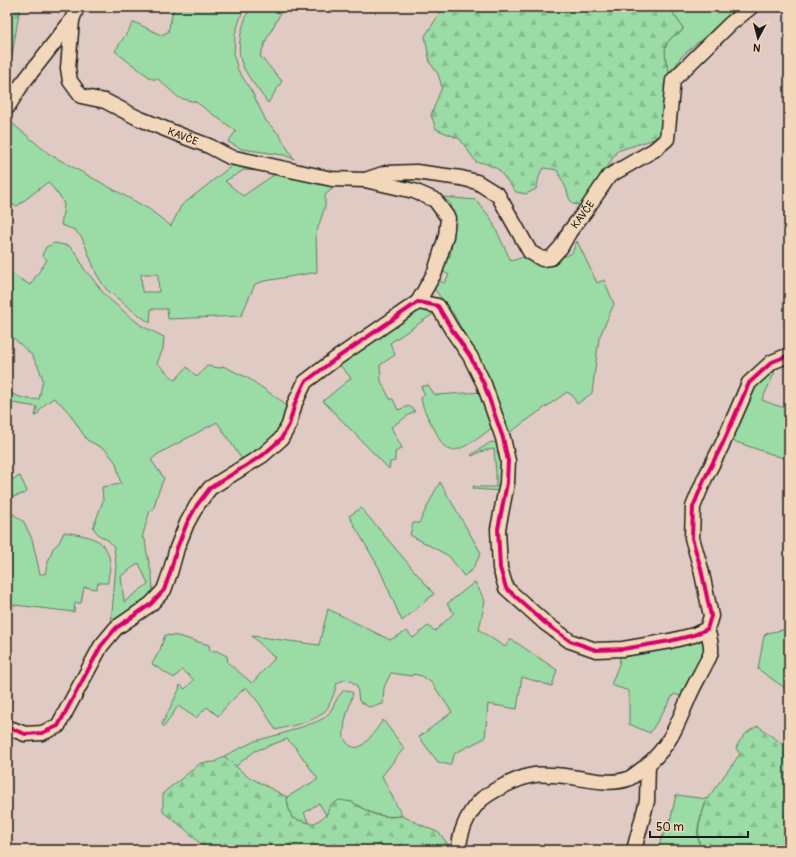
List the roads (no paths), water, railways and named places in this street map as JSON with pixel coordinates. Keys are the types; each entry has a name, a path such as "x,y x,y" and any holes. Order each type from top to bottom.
{"street":[{"name":"KAVČE","path":"366,180 386,173 416,172 461,178 478,182 498,195 530,252 542,259 551,258 561,247 570,231 609,176 654,150 667,138 673,80 730,24 751,7"},
{"name":"KAVČE","path":"75,13 68,68 70,81 81,96 105,101 138,118 209,146 230,157 332,178 366,180 414,191 435,200 448,218 446,236 435,272 418,302"},
{"name":"KAVČE","path":"7,108 22,84 75,13"},
{"path":"7,727 25,734 30,734 42,733 58,726 102,646 116,628 151,604 164,590 177,548 187,523 197,505 210,488 263,455 281,439 289,425 295,403 306,382 334,360 418,302 438,306 470,356 484,384 503,438 508,461 507,483 498,528 500,568 506,588 545,623 570,641 596,650 623,650 670,641 694,635 707,628"},
{"path":"459,850 459,844 465,823 478,802 506,785 534,775 554,775 601,781 626,779 636,774 648,764 662,750 671,737 711,653 707,628 711,616 701,569 692,538 693,507 705,478 723,443 748,383 772,362 789,356"},
{"path":"634,850 647,801 648,764"}]}
